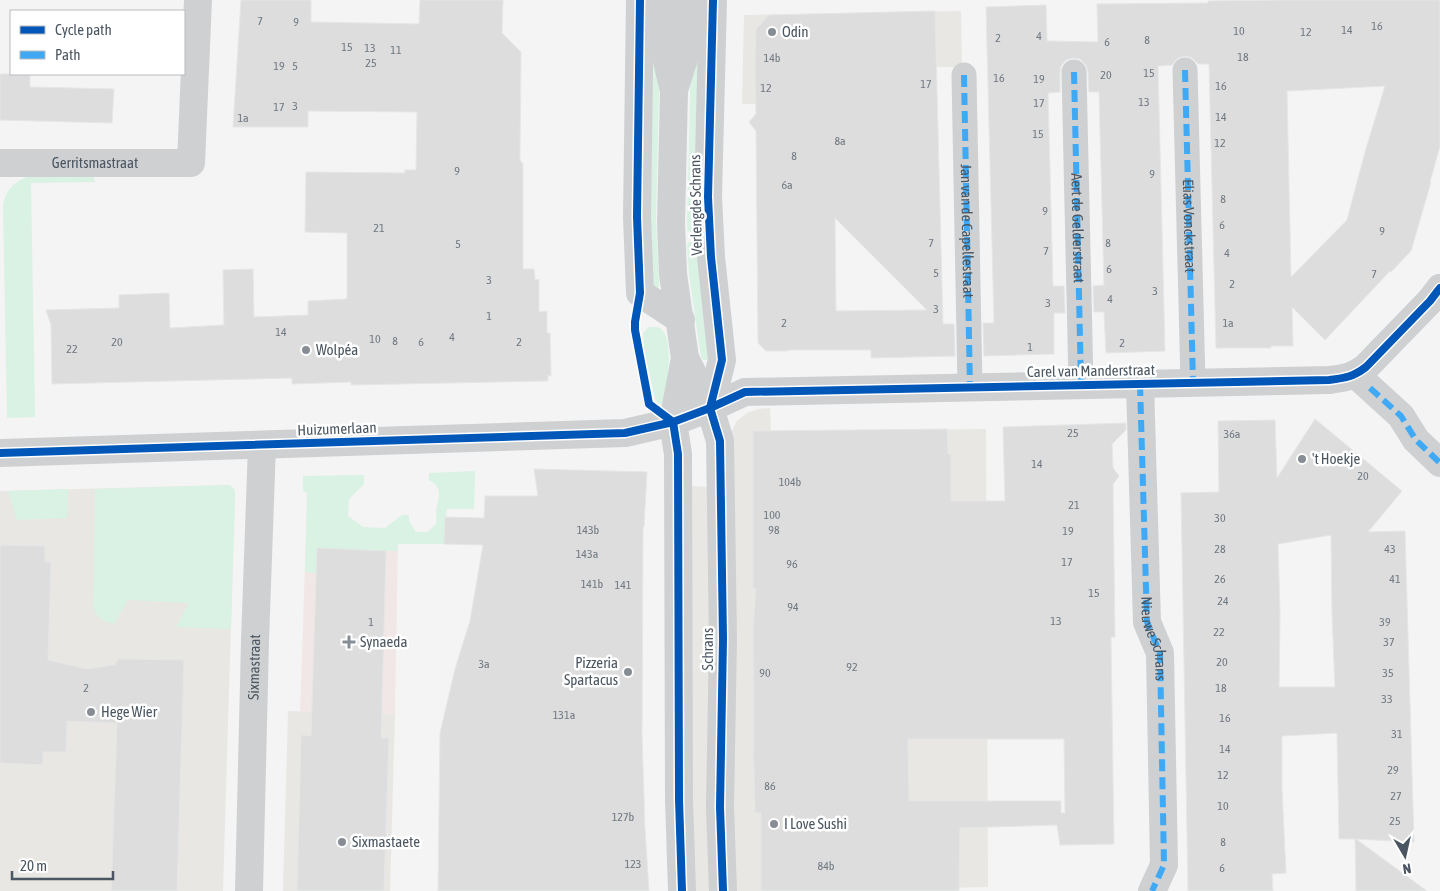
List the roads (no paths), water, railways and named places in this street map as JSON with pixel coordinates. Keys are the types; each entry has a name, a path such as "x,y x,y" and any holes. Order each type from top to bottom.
{"street":[{"name":"Gerritsmastraat","path":"0,163 191,162 198,0"},
{"path":"640,0 637,217 640,293 681,320"},
{"name":"Verlengde Schrans","path":"663,0 662,43 674,91 673,274 685,358 673,422"},
{"name":"Verlengde Schrans","path":"674,91 689,42 690,0"},
{"name":"Verlengde Schrans","path":"710,408 722,360 711,257 708,197 713,0"},
{"name":"Elias Vonckstraat","path":"1185,70 1192,382"},
{"name":"Aert de Gelderstraat","path":"1074,72 1081,384"},
{"name":"Jan van de Capellestraat","path":"964,74 970,388"},
{"path":"1440,288 1430,301 1356,375 1401,416 1416,440 1440,463"},
{"name":"Verlengde Schrans","path":"685,358 710,408"},
{"name":"Carel van Manderstraat","path":"710,408 745,392 1329,380 1356,375"},
{"name":"Nieuwe Schrans","path":"1140,384 1146,622 1160,653 1164,865 1152,891"},
{"name":"Huizumerlaan","path":"0,453 625,433 673,422 710,408"},
{"name":"Schrans","path":"710,408 720,441 722,639 720,808 723,891"},
{"name":"Schrans","path":"673,422 678,454 678,799 682,891"},
{"name":"Sixmastraat","path":"249,891 262,445"}],"place":[{"name":"Odin","path":"772,32"},
{"name":"Wolpéa","path":"306,350"},
{"name":"'t Hoekje","path":"1302,459"},
{"name":"Synaeda","path":"349,642"},
{"name":"Pizzeria Spartacus","path":"628,672"},
{"name":"Hege Wier","path":"91,712"},
{"name":"I Love Sushi","path":"774,824"},
{"name":"Sixmastaete","path":"342,842"}]}
